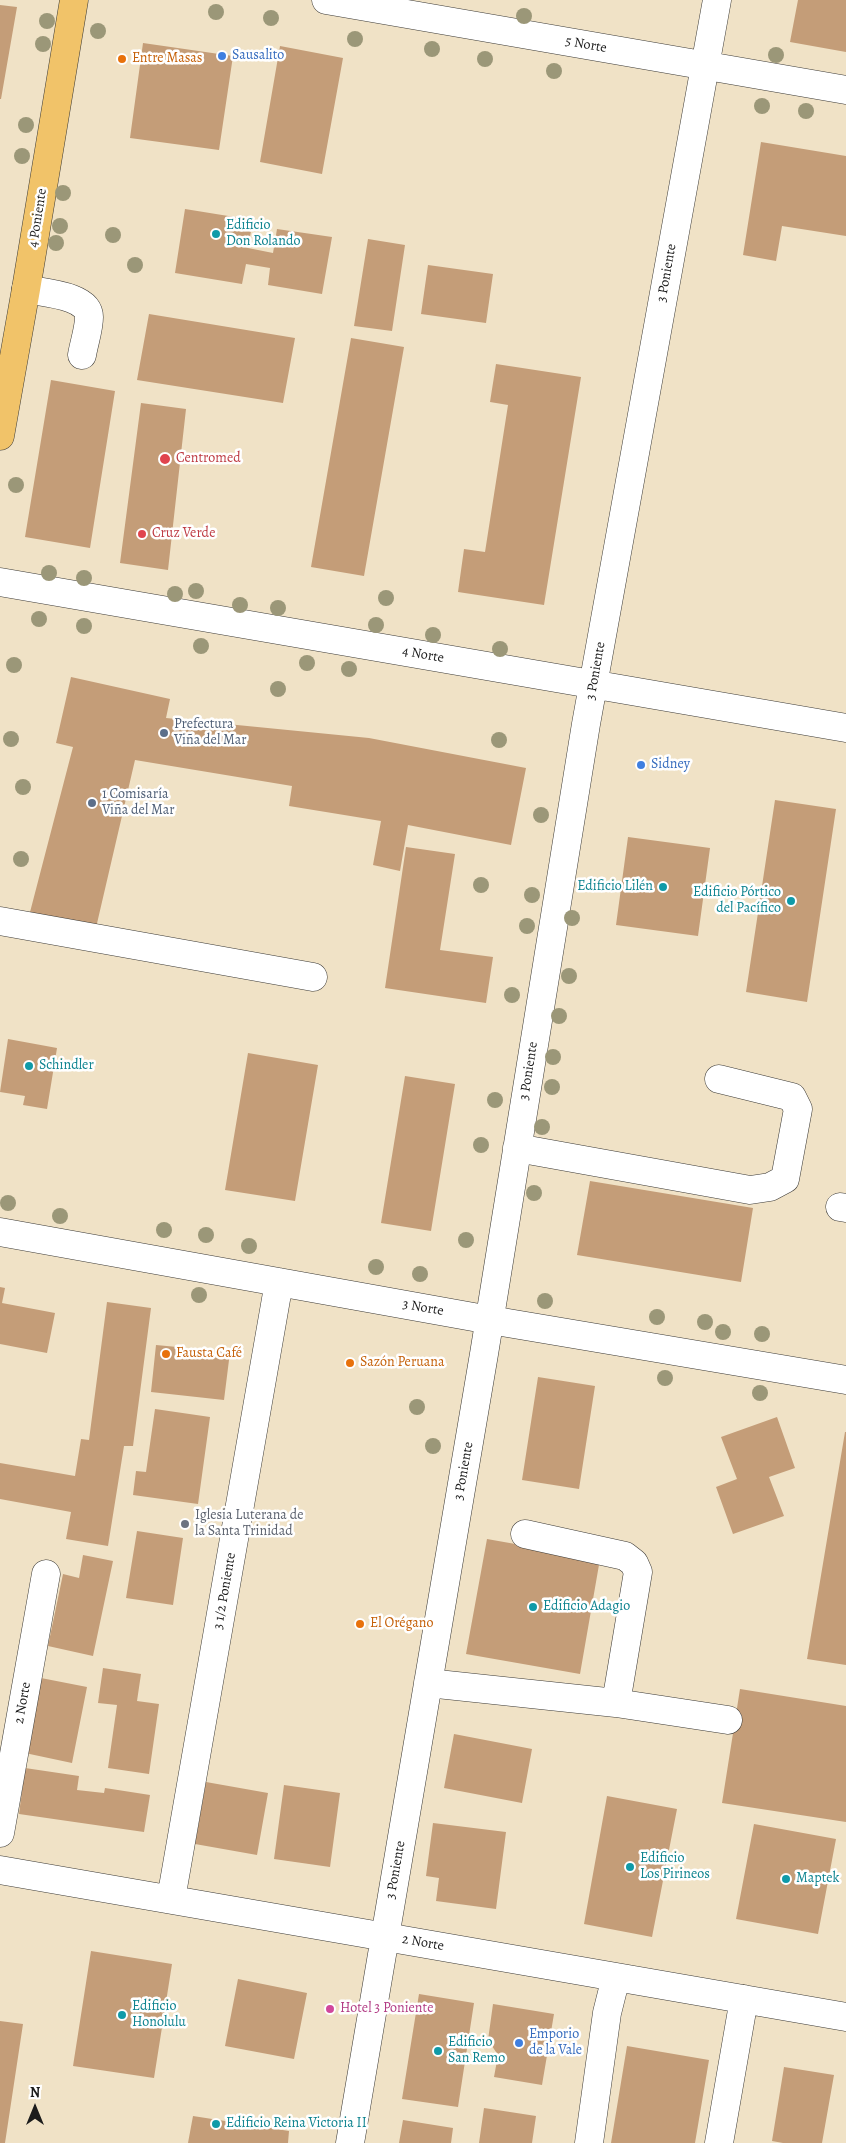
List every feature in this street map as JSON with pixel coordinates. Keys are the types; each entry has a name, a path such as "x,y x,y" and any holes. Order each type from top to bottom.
{"main road":[{"name":"4 Poniente","path":"0,436 74,0"}],"street":[{"name":"5 Norte","path":"326,0 846,90"},
{"name":"3 Poniente","path":"350,2143 490,1320 516,1148 593,684 716,0"},
{"path":"26,289 76,299 85,305 89,315 82,355"},
{"name":"4 Norte","path":"0,582 846,728"},
{"path":"0,921 313,977"},
{"path":"516,1148 750,1190 770,1187 785,1179 798,1109 792,1097 719,1079"},
{"name":"3 Norte","path":"0,1232 490,1320 846,1380"},
{"name":"3 1/2 Poniente","path":"171,1899 279,1282"},
{"path":"525,1534 625,1556 634,1563 638,1572 616,1703"},
{"name":"2 Norte","path":"0,1832 46,1574"},
{"path":"428,1683 616,1703 728,1720"},
{"name":"2 Norte","path":"0,1870 846,2017"},
{"path":"589,2143 608,2013 616,1977"},
{"path":"719,2143 744,1999"}],"building":[{"path":"798,0 846,0 846,52 790,42"},
{"path":"0,5 17,7 1,99 0,99"},
{"path":"143,43 233,56 219,150 130,138"},
{"path":"280,46 343,58 322,174 260,162"},
{"path":"761,142 846,156 846,236 782,226 776,261 743,255"},
{"path":"185,209 253,220 248,248 273,253 277,229 332,237 322,294 268,285 270,268 246,264 242,284 175,273"},
{"path":"368,239 405,245 392,331 354,326"},
{"path":"428,265 493,274 486,323 421,314"},
{"path":"149,314 295,338 283,403 137,380"},
{"path":"351,338 404,347 364,576 311,567"},
{"path":"496,364 581,377 544,605 458,592 464,549 485,552 508,405 490,402"},
{"path":"51,380 115,391 90,548 25,537"},
{"path":"141,403 186,409 168,570 120,563"},
{"path":"71,677 170,699 166,718 369,738 526,768 511,845 408,825 400,871 373,865 381,821 289,806 292,786 135,760 95,932 29,916 73,747 56,743"},
{"name":"Edificio Pórtico del Pacífico","path":"775,800 836,809 807,1002 746,992"},
{"name":"Edificio Lilén","path":"628,837 710,848 698,936 616,925"},
{"path":"406,847 455,854 440,950 493,957 486,1003 385,988"},
{"name":"Schindler","path":"8,1039 57,1048 47,1109 23,1105 25,1096 0,1092"},
{"path":"248,1053 318,1065 295,1201 225,1190"},
{"path":"405,1076 455,1084 431,1231 381,1223"},
{"path":"590,1181 753,1208 741,1282 577,1255"},
{"path":"0,1287 5,1288 2,1303 55,1313 47,1353 0,1344"},
{"path":"107,1302 151,1308 133,1446 124,1446 108,1546 66,1539 71,1512 0,1499 0,1463 75,1476 81,1439 89,1440"},
{"path":"156,1345 230,1352 224,1400 151,1392"},
{"path":"538,1377 595,1386 579,1489 522,1480"},
{"path":"155,1409 210,1417 198,1504 133,1495 136,1471 146,1472"},
{"path":"777,1417 795,1468 769,1477 784,1516 733,1534 716,1487 737,1479 721,1437"},
{"path":"846,1432 846,1665 807,1659"},
{"path":"137,1531 183,1538 173,1605 126,1598"},
{"name":"Edificio Adagio","path":"487,1539 600,1559 580,1674 466,1654"},
{"path":"83,1555 113,1561 93,1656 48,1646 63,1574 79,1578"},
{"path":"103,1668 141,1674 137,1701 159,1704 149,1774 108,1768 117,1705 98,1703"},
{"path":"41,1678 87,1687 72,1763 25,1753"},
{"path":"740,1689 846,1706 846,1822 722,1803"},
{"path":"454,1734 532,1749 522,1803 444,1788"},
{"path":"25,1768 79,1776 77,1790 104,1793 105,1788 150,1795 144,1832 19,1814"},
{"path":"206,1782 268,1793 257,1855 195,1844"},
{"path":"284,1785 340,1793 330,1867 274,1859"},
{"name":"Edificio Los Pirineos","path":"607,1796 677,1809 652,1937 584,1924"},
{"path":"433,1823 506,1832 496,1909 436,1901 439,1878 426,1876"},
{"name":"Maptek","path":"754,1824 836,1839 818,1934 736,1919"},
{"name":"Edificio Honolulu","path":"91,1951 172,1964 154,2078 73,2066"},
{"path":"238,1979 307,1993 294,2059 225,2046"},
{"name":"Edificio San Remo","path":"419,1994 474,2003 458,2107 402,2099"},
{"path":"493,2004 554,2014 542,2085 494,2077 498,2055 488,2040"},
{"path":"0,2021 23,2024 5,2143 0,2143"},
{"path":"627,2046 709,2060 695,2143 611,2143"},
{"path":"784,2067 834,2075 822,2143 783,2143 772,2141"},
{"path":"484,2108 536,2116 532,2143 479,2143"},
{"name":"Edificio Reina Victoria II","path":"193,2116 289,2131 288,2143 188,2143"},
{"path":"403,2120 453,2128 451,2143 399,2143"}],"place":[{"name":"Sausalito","path":"222,56"},
{"name":"Entre Masas","path":"122,59"},
{"name":"Edificio Don Rolando","path":"216,234"},
{"name":"Centromed","path":"165,459"},
{"name":"Cruz Verde","path":"142,534"},
{"name":"Prefectura Viña del Mar","path":"164,733"},
{"name":"Sidney","path":"641,765"},
{"name":"1 Comisaría Viña del Mar","path":"92,803"},
{"name":"Edificio Lilén","path":"663,887"},
{"name":"Edificio Pórtico del Pacífico","path":"791,901"},
{"name":"Schindler","path":"29,1066"},
{"name":"Fausta Café","path":"166,1354"},
{"name":"Sazón Peruana","path":"350,1363"},
{"name":"Iglesia Luterana de la Santa Trinidad","path":"185,1524"},
{"name":"Edificio Adagio","path":"533,1607"},
{"name":"El Orégano","path":"360,1624"},
{"name":"Edificio Los Pirineos","path":"630,1867"},
{"name":"Maptek","path":"786,1879"},
{"name":"Hotel 3 Poniente","path":"330,2009"},
{"name":"Edificio Honolulu","path":"122,2015"},
{"name":"Emporio de la Vale","path":"519,2043"},
{"name":"Edificio San Remo","path":"438,2051"},
{"name":"Edificio Reina Victoria II","path":"216,2124"}]}
